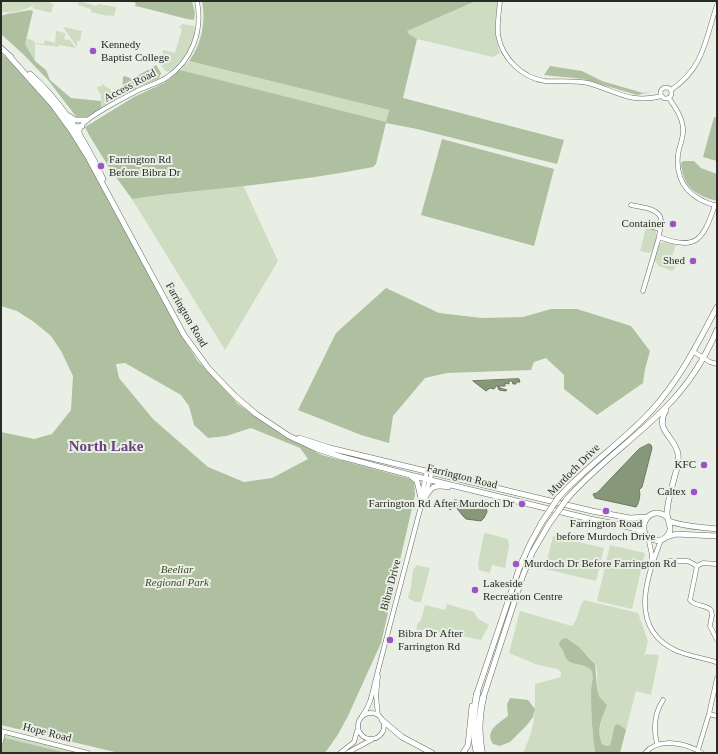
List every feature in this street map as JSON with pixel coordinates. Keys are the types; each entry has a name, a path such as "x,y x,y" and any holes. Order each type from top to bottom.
{"highway":[{"path":"477,753 474,728 475,707 480,696"},
{"path":"480,696 479,723 482,753"}],"main road":[{"name":"Farrington Road","path":"1,48 37,86 72,131 105,188 184,335 200,358 235,396 256,414 289,436 317,449 342,457 590,519 621,525 636,529 647,536"},
{"name":"Farrington Road","path":"9,56 41,84 77,125 80,135 104,180 105,188"},
{"path":"41,84 46,87 72,118 77,120 87,119"},
{"path":"57,111 67,123 77,125 73,130 90,157 90,162"},
{"name":"Murdoch Drive","path":"480,696 520,566 542,522 558,498 653,410 676,381 694,352 717,307"},
{"name":"Murdoch Drive","path":"480,696 526,568 536,546 549,524 566,500 588,477 668,405 687,382 703,357 717,330"},
{"path":"663,539 668,535 671,528 668,520 669,498 678,460 676,448 663,426 663,415 668,405"},
{"name":"Farrington Road","path":"278,429 310,442 592,511 630,518 648,517"},
{"path":"410,475 417,481 422,498"},
{"path":"422,498 429,490 436,486 481,492"},
{"path":"498,488 496,490 498,493 519,498 523,502"},
{"path":"717,528 677,524 660,514 653,514 648,517 644,525 647,536 654,540 663,539 676,534 717,536"},
{"path":"463,753 468,745 472,710 480,696"},
{"path":"382,720 402,737 432,753"}],"street":[{"name":"Access Road","path":"77,125 134,93 166,78 178,69 190,52 196,37 199,19 197,1"},
{"path":"500,1 498,24 500,43 510,61 526,74 543,80 587,83 634,99 662,96 666,99 669,98"},
{"path":"662,96 663,89 666,88 671,90 681,84 692,72 701,56 717,6"},
{"path":"669,98 672,94 671,90"},
{"path":"659,237 682,243 691,242 702,236 708,226 716,206 697,198 682,184 678,171 678,155 683,136 682,121 669,98"},
{"path":"631,205 655,211 660,216 662,222 644,291"},
{"path":"642,224 660,229"},
{"path":"694,352 710,362 717,364"},
{"name":"Bibra Drive","path":"362,716 370,703 422,498 430,472"},
{"path":"647,536 652,555 650,574"},
{"path":"663,539 650,574 645,594 644,608 647,620 653,632 665,644 677,651 717,663"},
{"path":"666,561 688,561 697,566"},
{"path":"697,566 704,563 716,564"},
{"path":"697,566 690,600 694,603 707,606 711,610 712,615 710,626 717,640"},
{"name":"Bibra Drive","path":"378,715 376,696 379,669"},
{"path":"698,750 709,714 717,678"},
{"path":"657,744 654,734 654,726 659,707 663,700"},
{"path":"340,753 354,742 358,729 358,722 362,716 368,713 378,715 382,720 384,727 382,734 347,753"},
{"path":"709,714 717,716"},
{"path":"358,729 363,737 373,739"},
{"path":"1,742 2,731"},
{"name":"Hope Road","path":"2,731 88,753"},
{"path":"645,753 657,744 670,743 698,750 702,753"}],"shaded area":[{"path":"1,1 51,1 50,2 52,4 54,3 51,13 32,8 35,4 15,12 1,12"},
{"path":"79,1 97,6 98,4 116,7 114,16 91,12 91,9 78,5"},
{"path":"476,1 498,1 495,27 496,40 500,53 493,57 417,39 406,31"},
{"path":"182,24 194,26 194,38 182,60 172,70 167,72 162,66 159,57 161,60 163,50 175,53 182,29 179,28"},
{"path":"63,27 82,31 80,41 77,41 77,47"},
{"path":"56,31 65,33 66,35 64,39 69,39 76,48 59,45 59,47 35,44 35,61 25,44 26,34 26,38 34,41 35,43 44,44 45,40 55,43"},
{"path":"189,61 389,110 386,123 180,70"},
{"path":"102,84 110,89 114,100 101,110 101,94 97,89 98,86 101,87"},
{"path":"243,185 278,261 225,350 132,199"},
{"path":"646,227 655,229 656,235 655,246 649,253 640,251"},
{"path":"666,241 676,245 671,260 677,264 672,271 659,266 653,259 658,245"},
{"path":"519,379 520,382 516,382 516,384 509,381 509,384 505,383 505,386 499,386 500,388 507,390 505,391 499,390 497,385 494,389 490,388 486,391 473,381"},
{"path":"649,444 652,448 642,487 639,490 640,494 636,507 595,498 593,494 597,493 639,449"},
{"path":"456,500 486,506 487,512 484,518 481,521 466,519 455,506 450,510 449,505"},
{"path":"486,533 508,539 509,546 505,568 492,565 490,573 479,570 478,564 484,534"},
{"path":"553,536 604,548 596,581 545,569"},
{"path":"610,545 645,553 632,609 597,601"},
{"path":"417,565 430,568 421,602 415,602 408,598 413,570"},
{"path":"584,600 638,613 648,641 644,658 646,654 659,655 651,695 636,691 626,730 620,725 614,728 610,745 607,746 602,744 600,738 600,728 606,703 599,695 597,669 595,664 579,647 561,646 566,659 570,662 590,668 593,673 591,690 592,728 595,753 523,753 533,727 535,684 561,677 561,672 557,669 535,664 509,653 520,611 572,626"},
{"path":"447,604 474,612 478,619 489,625 481,640 421,630 418,634 416,633 417,625 421,620 425,605 445,610"},
{"path":"1,733 79,753 1,753"}],"green space":[{"path":"131,1 192,1 195,13 194,20 135,6 136,3"},
{"path":"202,1 476,1 407,31 417,39 403,98 564,140 557,164 417,129 386,123 376,164 373,167 343,173 283,181 132,199 110,169 85,127 134,97 164,83 180,70 386,122 389,110 189,61 197,47 202,32"},
{"path":"30,10 33,11 25,44 35,61 46,70 50,80 71,98 101,101 101,110 85,118 78,119 48,80 1,34 1,16"},
{"name":"Beeliar Regional Park","path":"1,53 15,65 51,104 81,148 181,334 197,360 238,404 282,435 322,455 414,480 415,495 381,643 348,716 337,736 325,753 119,753 1,725 1,432 34,439 52,434 71,410 73,376 61,351 51,336 34,322 17,311 1,306","holes":["125,363 181,395 189,406 194,425 208,438 226,436 251,428 300,448 308,459 272,478 244,482 208,467 153,419 119,378 116,364"]},
{"path":"156,65 161,73 159,78 122,95 123,77 125,76 132,79"},
{"path":"550,66 582,71 602,81 643,93 655,91 637,95 583,79 544,75"},
{"path":"714,117 717,118 717,161 703,157"},
{"path":"442,139 554,169 534,246 421,215"},
{"path":"683,161 694,161 701,168 717,174 717,201 696,193 687,184 682,171 681,163"},
{"path":"386,288 439,313 482,318 523,317 551,309 577,309 631,326 650,351 643,383 597,415 564,389 564,375 546,358 534,362 531,370 447,373 425,378 393,416 389,443 361,435 298,410 336,333"},
{"path":"566,638 579,647 595,664 599,696 607,705 600,728 600,738 602,744 607,746 610,745 616,724 620,725 626,730 620,753 595,753 591,707 593,674 589,668 570,662 566,659 559,645 561,640"},
{"path":"510,698 528,700 535,709 533,717 510,742 500,746 493,744 490,735 491,731 508,716 507,704"},
{"path":"1,737 66,753 1,753"}],"place":[{"name":"Kennedy Baptist College","path":"93,51"},
{"name":"Farrington Rd Before Bibra Dr","path":"101,166"},
{"name":"Container","path":"673,224"},
{"name":"Shed","path":"693,261"},
{"name":"KFC","path":"704,465"},
{"name":"Caltex","path":"694,492"},
{"name":"Farrington Rd After Murdoch Dr","path":"522,504"},
{"name":"Farrington Road before Murdoch Drive","path":"606,511"},
{"name":"Murdoch Dr Before Farrington Rd","path":"516,564"},
{"name":"Lakeside Recreation Centre","path":"475,590"},
{"name":"Bibra Dr After Farrington Rd","path":"390,640"}],"district":[{"name":"North Lake","path":"106,447"}]}
